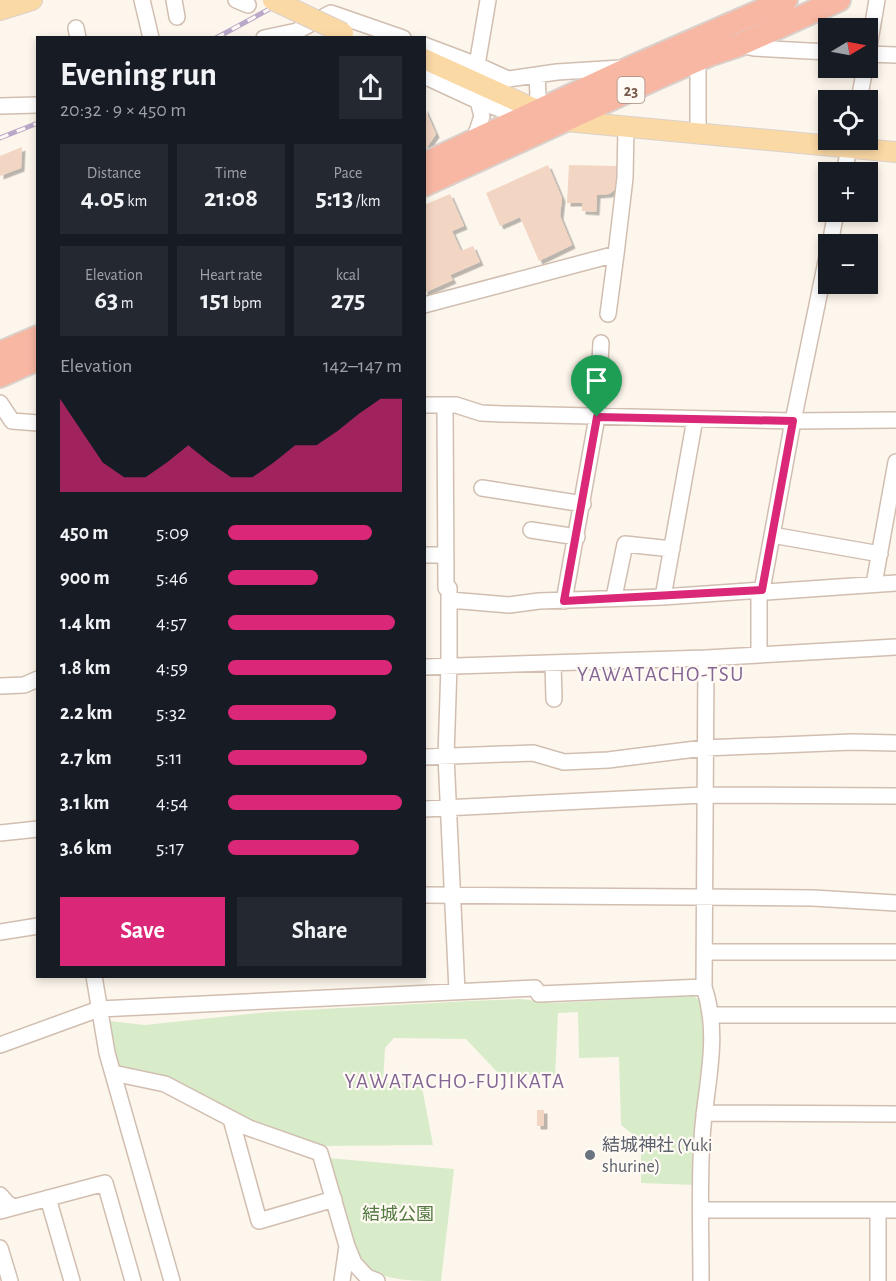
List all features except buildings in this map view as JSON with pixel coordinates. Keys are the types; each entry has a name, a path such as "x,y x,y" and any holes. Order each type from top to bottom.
{"highway":[{"name":"23","path":"426,184 539,122 632,67 786,0"},
{"name":"23","path":"426,163 474,140 539,122 566,121 695,61 739,45 839,0"},
{"path":"0,353 36,337"},
{"path":"0,376 36,360"}],"main road":[{"path":"0,10 32,0"},
{"path":"273,0 349,35"},
{"path":"426,60 539,122"},
{"path":"566,121 698,134 818,141"},
{"path":"878,148 896,152"}],"street":[{"path":"142,0 151,36"},
{"path":"174,0 177,16"},
{"path":"477,65 488,0"},
{"path":"874,18 877,0"},
{"path":"273,36 297,31 331,13 397,36"},
{"path":"739,45 818,51"},
{"path":"426,46 508,78 632,67"},
{"path":"878,57 896,55"},
{"path":"695,61 698,72 698,134"},
{"path":"426,76 478,101 539,122 537,75"},
{"path":"474,140 482,116 478,101"},
{"path":"0,106 36,105"},
{"path":"608,314 625,178 626,127"},
{"path":"426,304 616,254"},
{"path":"759,655 760,590 819,294"},
{"path":"564,601 597,417 601,343"},
{"path":"0,403 12,421 36,423"},
{"path":"426,405 456,405 481,413 597,417 793,421 896,420"},
{"path":"445,405 449,666 446,756 457,991"},
{"path":"663,597 695,419"},
{"path":"874,584 896,462"},
{"path":"482,488 583,504"},
{"path":"531,530 576,537"},
{"path":"772,535 880,554"},
{"path":"614,597 625,544 672,549"},
{"path":"426,555 446,555"},
{"path":"448,592 509,606 539,601 663,597 760,590 766,592 896,583"},
{"path":"426,667 706,658 896,647"},
{"path":"701,1281 704,1113 713,1052 708,998 704,987 703,795 706,658"},
{"path":"553,663 554,699"},
{"path":"0,686 24,685 36,680"},
{"path":"426,757 533,753 564,762 575,762 704,748 896,743"},
{"path":"426,809 703,795 896,796"},
{"path":"0,833 36,829"},
{"path":"426,895 704,896 813,898 896,903"},
{"path":"0,932 36,926"},
{"path":"704,952 896,952"},
{"path":"94,978 107,1053 172,1281"},
{"path":"0,1045 99,1009 535,988 539,994 704,987"},
{"path":"710,1015 896,1016"},
{"path":"113,1073 165,1084 249,1128 320,1153 354,1263 367,1277 377,1281"},
{"path":"704,1113 896,1114"},
{"path":"231,1119 259,1221 334,1199"},
{"path":"0,1211 105,1183 133,1281"},
{"path":"0,1195 8,1204 15,1207"},
{"path":"48,1198 72,1281"},
{"path":"701,1210 896,1210"},
{"path":"878,1210 878,1281"},
{"path":"342,1281 347,1246"},
{"path":"0,1248 10,1281"}],"green space":[{"path":"694,996 700,1001 705,1053 695,1185 641,1183 641,1141 621,1125 619,1057 579,1058 578,1012 558,1013 555,1076 499,1074 466,1039 394,1038 385,1048 383,1083 421,1082 433,1145 316,1146 252,1123 116,1067 109,1021 145,1025 268,1012 469,1001 520,999 554,1003"},
{"name":"結城公園","path":"328,1158 454,1169 441,1281 387,1277 360,1263"}],"railway":[{"path":"220,36 286,0"},
{"path":"0,138 36,124"}],"place":[{"name":"結城神社 (Yuki shurine)","path":"590,1155"}],"district":[{"name":"YAWATACHO-TSU","path":"661,674"},
{"name":"YAWATACHO-FUJIKATA","path":"455,1081"}],"route":[{"path":"597,417 793,421 762,590 564,601 597,417"}]}
